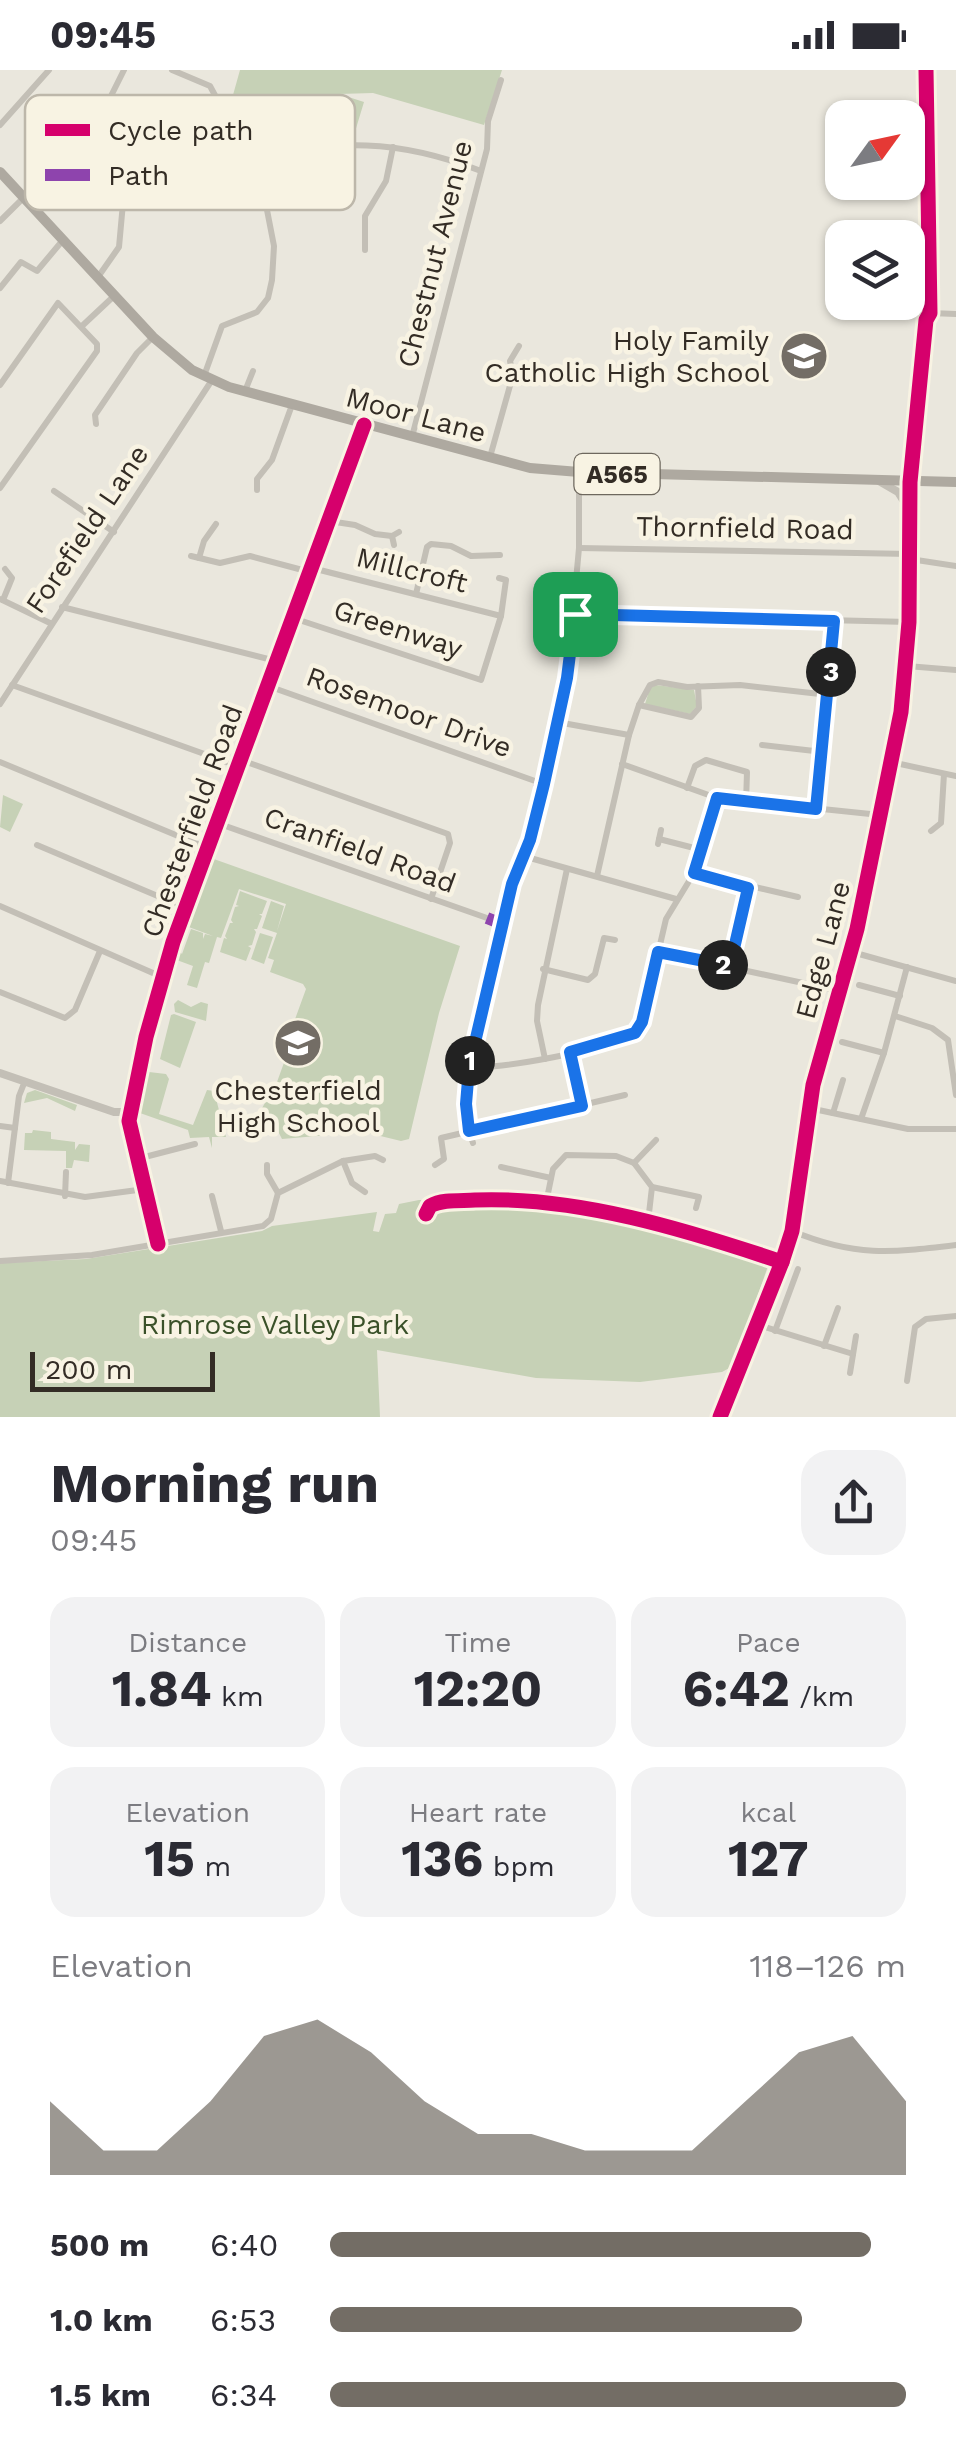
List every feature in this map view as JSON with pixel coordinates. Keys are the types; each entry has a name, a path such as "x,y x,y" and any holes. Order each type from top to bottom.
{"highway":[{"name":"Moor Lane","path":"0,172 23,197"},
{"name":"Moor Lane","path":"36,210 153,337 208,378 245,391 530,468 910,482"},
{"name":"A565","path":"910,482 956,482"}],"street":[{"path":"26,95 48,70"},
{"path":"112,95 124,70"},
{"path":"172,70 210,86 214,95"},
{"name":"Edge Lane","path":"720,1417 792,1232 809,1108 852,952 891,762 906,666 910,482 926,320 930,313 926,70"},
{"name":"Chestnut Avenue","path":"412,438 488,149 488,121 501,80"},
{"path":"0,125 25,96"},
{"path":"355,143 445,157 482,172"},
{"path":"364,250 366,216 386,181 392,147"},
{"path":"0,221 23,197"},
{"path":"98,277 119,247 122,210"},
{"name":"Forefield Lane","path":"0,704 50,622 114,532 208,378 222,326 258,312 268,298 274,246 266,210"},
{"path":"0,288 21,262 38,271 64,239"},
{"path":"82,326 115,295"},
{"path":"0,385 58,303 98,344 0,488"},
{"path":"930,313 956,314"},
{"path":"96,424 95,415 137,353 153,337"},
{"path":"490,458 512,375 510,361 519,346"},
{"path":"245,391 253,371"},
{"path":"257,490 257,479 272,460 292,405"},
{"name":"Chesterfield Road","path":"158,1244 129,1112 162,977 364,425"},
{"path":"876,479 901,495 910,517"},
{"path":"473,1143 466,1104 469,1068 512,884 524,856 567,678 575,614 579,482"},
{"path":"54,491 114,532"},
{"path":"329,521 355,524 395,538"},
{"name":"Millcroft","path":"216,524 195,557 220,563 250,556 501,616"},
{"path":"416,594 428,560 427,547 435,542 471,556 502,555"},
{"name":"Thornfield Road","path":"579,548 910,556 956,566"},
{"path":"6,569 12,578 2,600 50,622"},
{"path":"499,578 506,580 501,616"},
{"path":"62,606 276,661"},
{"path":"575,614 909,622"},
{"name":"Greenway","path":"294,618 480,680 501,616"},
{"path":"816,809 834,621"},
{"path":"906,666 956,670"},
{"path":"596,876 629,735 646,689 654,683 740,685 829,695"},
{"path":"12,685 448,834 450,843 430,899"},
{"name":"Rosemoor Drive","path":"268,686 535,781"},
{"path":"639,705 691,717 699,708 698,686"},
{"path":"557,722 629,735"},
{"path":"762,745 822,752"},
{"path":"687,788 698,762 706,760 747,772 746,803"},
{"path":"0,762 207,848"},
{"path":"891,762 956,776"},
{"path":"622,764 717,798 880,816"},
{"path":"932,831 944,828 944,774"},
{"path":"469,1068 484,1070 545,1059 635,1033 642,1022 666,919 694,873 717,798"},
{"name":"Cranfield Road","path":"217,823 487,918"},
{"path":"661,830 658,842 702,850"},
{"path":"37,845 186,908"},
{"path":"524,856 676,900"},
{"path":"545,1059 538,1020 543,969 567,869"},
{"path":"694,873 798,897"},
{"path":"730,966 748,888"},
{"path":"0,906 162,977"},
{"path":"543,969 588,980 594,974 604,938 615,940"},
{"path":"0,992 65,1018 75,1010 100,951"},
{"path":"658,952 840,991"},
{"path":"852,952 956,981"},
{"path":"861,1118 907,968"},
{"path":"863,988 900,996"},
{"path":"895,1016 932,1028 948,1040 956,1095"},
{"path":"845,1045 884,1053"},
{"path":"570,1052 582,1106"},
{"path":"0,1073 114,1112 129,1112"},
{"path":"833,1113 844,1080"},
{"path":"25,1081 4,1182 64,1196 106,1196 144,1189"},
{"path":"435,1164 444,1159 442,1138 625,1096"},
{"path":"809,1108 908,1130 956,1129"},
{"path":"0,1126 15,1128"},
{"path":"634,1162 656,1140"},
{"path":"137,1158 195,1144"},
{"path":"546,1203 556,1164 572,1154 624,1157 634,1162 652,1187 699,1197 696,1208"},
{"path":"0,1261 92,1256 266,1224 278,1194 343,1162 374,1156 383,1160"},
{"path":"343,1162 352,1183 364,1192"},
{"path":"266,1165 278,1194"},
{"path":"501,1167 551,1178"},
{"path":"64,1196 66,1172"},
{"path":"648,1222 652,1187"},
{"path":"212,1196 221,1232"},
{"path":"426,1214 430,1206 443,1202 546,1203 648,1222 782,1262"},
{"path":"792,1232 838,1248 868,1252 956,1246"},
{"path":"775,1331 798,1269"},
{"path":"824,1346 838,1308"},
{"path":"907,1381 915,1327 926,1319 956,1316"},
{"path":"758,1326 854,1354"},
{"path":"850,1373 856,1336"}],"green space":[{"path":"240,70 502,70 484,125 373,93 233,95"},
{"path":"355,99 364,102 355,132"},
{"path":"656,685 694,690 697,706 690,714 645,704 650,688"},
{"path":"3,795 23,804 10,832 0,827"},
{"name":"Chesterfield High School","path":"211,858 460,946 439,1013 409,1139 401,1141 364,1132 282,1139 268,1112 261,1110 272,1090 279,1086 306,989 303,984 270,972 274,960 268,958 277,933 262,928 271,901 284,906 277,931 286,904 239,889 197,988 187,985 193,966 174,959 178,950 182,954 191,929 203,933 203,939 205,934 213,936 186,926"},
{"path":"240,891 267,901 259,914 262,916 254,929 246,961 220,952 233,923 235,907 239,906 236,905"},
{"path":"260,933 273,937 264,964 251,959"},
{"path":"178,1000 191,1007 201,1002 208,1004 206,1021 175,1012"},
{"path":"174,1014 196,1022 180,1068 160,1059"},
{"path":"166,1074 169,1079 159,1114 193,1125 207,1090 214,1091 226,1137 212,1137 212,1148 209,1137 190,1138 188,1130 140,1113 136,1105 143,1075"},
{"path":"35,1090 77,1105 75,1111 47,1098 24,1103 27,1093"},
{"path":"51,1132 51,1139 75,1142 75,1150 79,1144 90,1145 89,1162 74,1160 72,1168 66,1168 66,1151 24,1150 25,1133"},
{"name":"Rimrose Valley Park","path":"419,1200 508,1204 596,1216 683,1237 768,1266 733,1366 722,1372 640,1382 536,1378 377,1350 380,1417 0,1417 0,1263 86,1259 377,1212 373,1231 379,1232 385,1214 396,1213 399,1204"}],"marked path":[{"path":"535,781 544,784"},
{"path":"487,918 502,924"}],"cycle path":[{"path":"720,1417 792,1231 813,1085 857,929 901,712 909,622 910,482 926,320 930,313 926,70"},
{"path":"158,1244 129,1121 146,1037 173,942 364,425"},
{"path":"426,1214 430,1206 452,1201 514,1200 592,1209 670,1227 782,1262"}],"place":[{"name":"Holy Family Catholic High School","path":"804,356"},
{"name":"Chesterfield High School","path":"298,1043"}],"route":[{"path":"575,614 834,621 816,809 717,798 694,873 748,888 730,966 658,952 642,1022 635,1033 570,1052 582,1106 469,1131 469,1068 512,884 530,840 544,784 567,678 575,614"}]}
